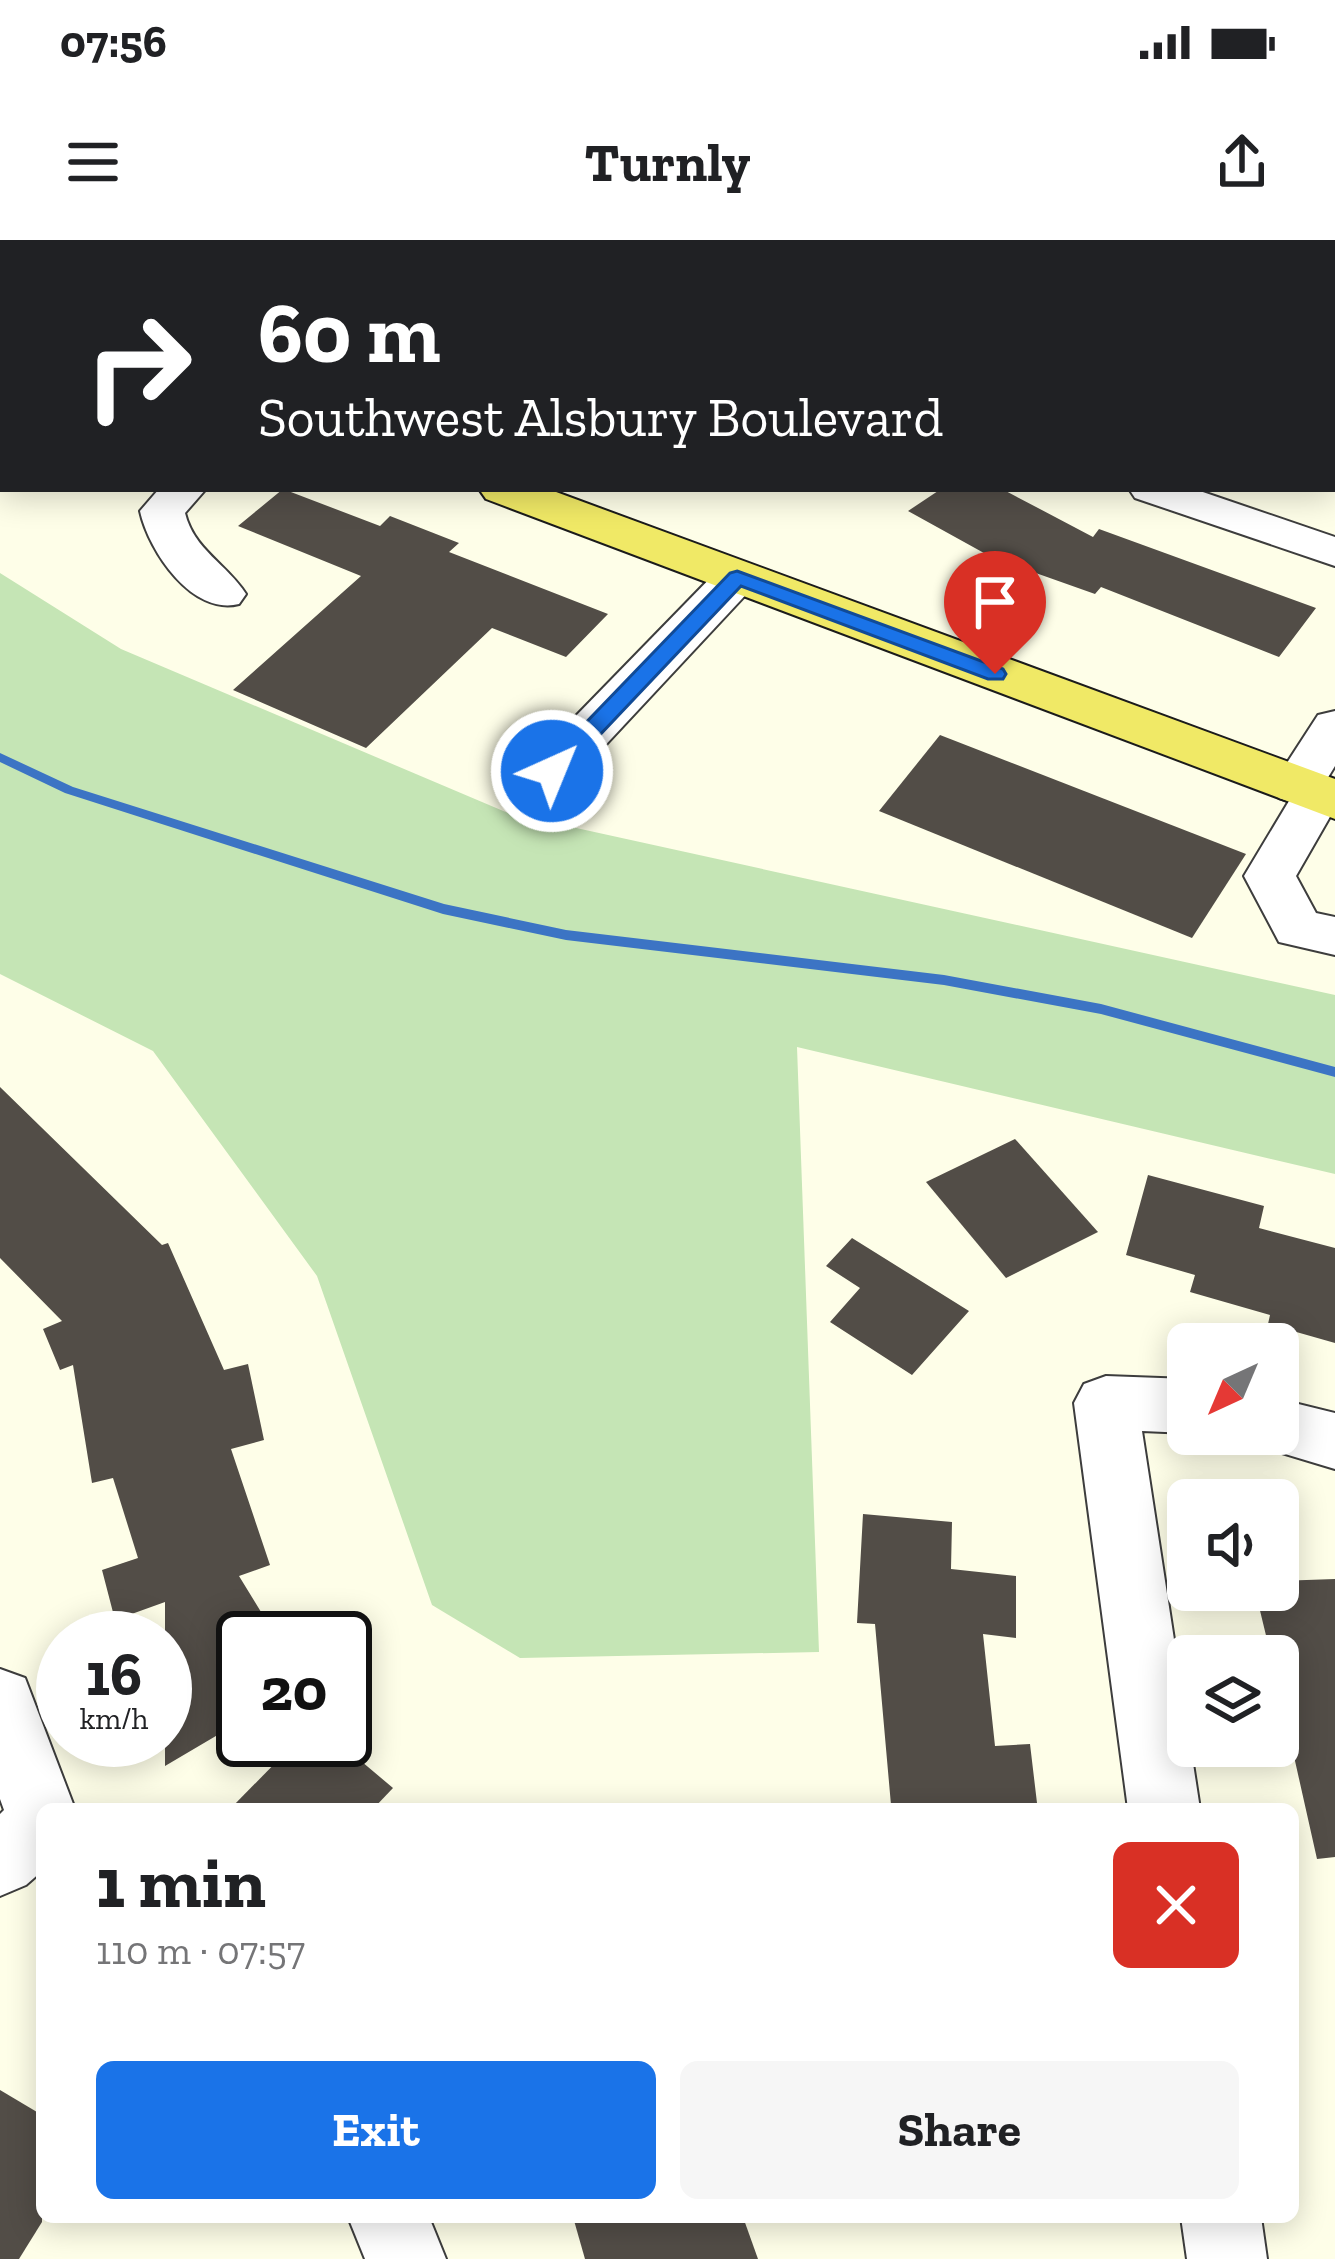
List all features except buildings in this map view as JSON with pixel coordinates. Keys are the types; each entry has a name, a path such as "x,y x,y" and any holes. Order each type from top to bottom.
{"main road":[{"path":"510,492 1316,794"}],"street":[{"path":"181,492 162,511 165,530 182,555 223,594"},
{"path":"1160,492 1335,552"},
{"path":"552,771 737,578"},
{"path":"1335,727 1316,794 1270,876 1298,928 1335,936"},
{"path":"1163,1803 1106,1403 1167,1405"},
{"path":"1299,1432 1335,1441"},
{"path":"0,1701 37,1803"},
{"path":"0,1860 36,1830"},
{"path":"391,2223 406,2259"},
{"path":"1222,2223 1227,2259"}],"green space":[{"path":"0,573 121,649 508,813 1335,995 1335,1174 797,1047 819,1652 520,1658 432,1605 317,1276 153,1051 0,974"}],"waterway":[{"path":"0,757 69,790 443,909 566,935 944,980 1101,1009 1335,1072"}],"route":[{"path":"552,771 737,578 995,674"}]}
